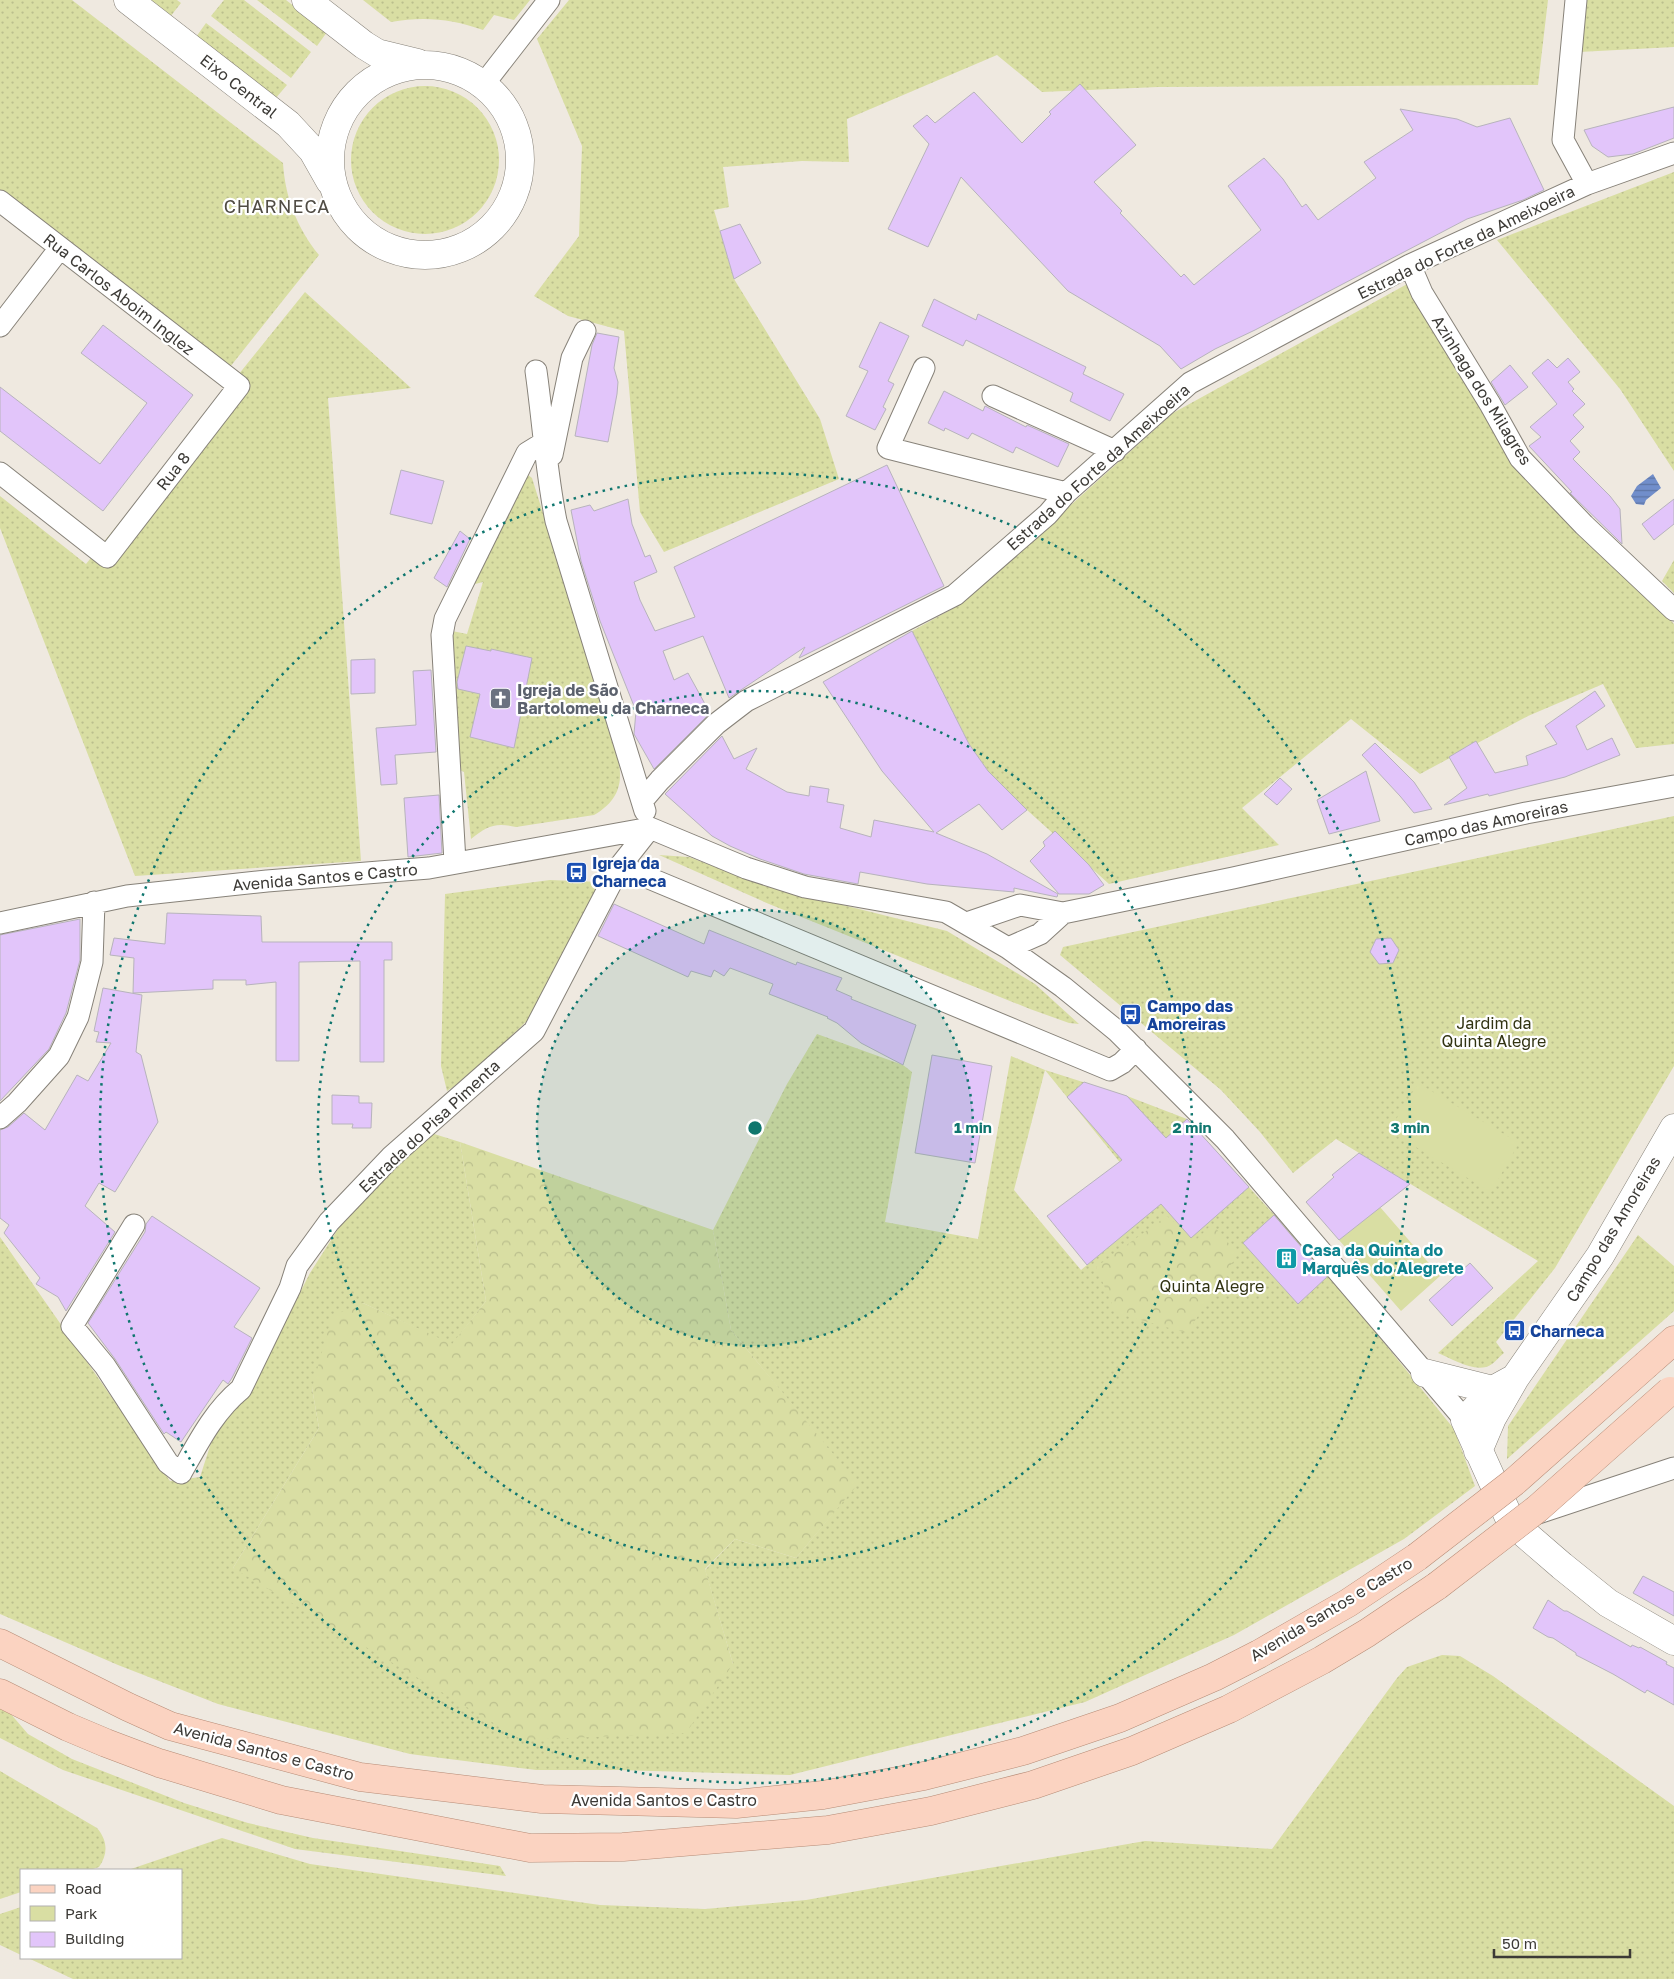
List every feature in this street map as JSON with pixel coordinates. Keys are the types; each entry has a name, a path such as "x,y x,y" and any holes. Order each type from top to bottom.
{"main road":[{"name":"Eixo Central","path":"128,0 288,124 313,151 341,206 352,223 373,241 398,252 425,256 458,250 476,241 497,223 505,212 516,187 520,160 519,146 511,120 496,98 483,85 464,73 451,68 424,65"},
{"path":"306,0 364,45 377,52 424,65"},
{"path":"333,188 330,168 330,147 338,121 352,98 362,88 398,68 424,65"},
{"name":"Campo das Amoreiras","path":"1465,1420 1504,1384 1600,1256 1674,1128"},
{"name":"Avenida Santos e Castro","path":"0,1643 128,1708 170,1726 360,1777 542,1799 736,1804 822,1795 924,1776 974,1764 1072,1735 1214,1677 1279,1643 1348,1603 1417,1557 1514,1482 1674,1340"},
{"path":"1425,1373 1504,1384"},
{"name":"Campo das Amoreiras","path":"1478,1451 1504,1384"},
{"path":"0,1693 68,1727 106,1743 159,1763 272,1797 530,1848 624,1847 828,1830 880,1821 965,1803 1033,1785 1099,1763 1170,1736 1229,1709 1310,1667 1367,1633 1437,1586 1537,1510 1672,1389"},
{"path":"1465,1420 1512,1522 1608,1603 1674,1641"}],"street":[{"path":"483,85 549,0"},
{"path":"1576,0 1563,140 1587,184"},
{"name":"Estrada do Forte da Ameixoeira","path":"642,801 660,780 716,724 746,701 955,595 1048,514 1066,493 1190,383 1410,266 1587,184 1674,153"},
{"name":"Rua Carlos Aboim Inglez","path":"0,201 239,386"},
{"path":"0,326 60,248"},
{"name":"Azinhaga dos Milagres","path":"1410,266 1422,293 1490,404 1520,458 1584,524 1674,610"},
{"path":"547,475 572,358 584,331"},
{"path":"924,368 888,448 1066,493"},
{"path":"536,371 547,475 556,521 650,828 746,868 805,887 946,912 1008,948 1063,987 1117,1031 1225,1139 1465,1420"},
{"name":"Rua 8","path":"0,474 107,557 239,386"},
{"path":"993,396 1115,451"},
{"path":"456,862 442,635 445,619 527,453 545,442"},
{"name":"Campo das Amoreiras","path":"967,923 1020,905 1063,913 1233,878 1526,813 1674,786"},
{"name":"Avenida Santos e Castro","path":"0,922 126,896 257,882 429,868 650,828"},
{"name":"Estrada do Pisa Pimenta","path":"134,1225 72,1326 105,1366 168,1463 181,1473 202,1435 227,1400 241,1390 290,1288 297,1266 329,1222 391,1157 534,1031 620,866 650,828"},
{"path":"620,866 1110,1070 1122,1063 1136,1049"},
{"path":"0,1118 17,1103 59,1056 78,1017 92,962 94,902"},
{"path":"1008,948 1040,934 1063,913"},
{"path":"1512,1522 1674,1468"}],"green space":[{"path":"0,0 72,0 283,163 289,200 298,223 319,255 230,367 0,190"},
{"path":"148,0 177,0 181,3 170,17"},
{"path":"224,0 244,0 311,52 291,78 211,16"},
{"path":"257,0 286,0 327,32 317,46"},
{"path":"363,0 530,0 514,20 494,15 483,30 460,23 438,20 415,19 391,22"},
{"path":"569,0 1548,0 1538,85 1158,87 1042,92 997,55 847,119 849,162 802,161 723,167 729,207 714,210 734,279 820,419 839,479 664,552 640,512 624,331 568,316 534,296 579,236 582,146 537,39"},
{"path":"1585,0 1674,0 1674,47 1579,52"},
{"path":"206,23 287,85 275,99 196,37"},
{"path":"425,86 453,92 477,108 493,132 499,160 493,188 477,212 453,228 425,234 397,228 373,212 357,188 351,160 357,132 373,108 397,92"},
{"path":"1674,172 1674,471 1620,389 1497,240"},
{"path":"1409,283 1515,461 1674,624 1674,744 1636,748 1603,684 1528,716 1420,774 1351,719 1242,808 1279,845 1109,884 1027,810 988,771 969,744 912,631 961,604 1173,413"},
{"path":"305,292 411,388 328,398 361,861 135,876 0,528 0,496 86,564"},
{"path":"527,474 532,478 612,734 620,769 620,779 618,789 613,798 594,815 516,827 497,825 487,828 471,839 464,772 451,766 452,631 467,634 483,582 471,585"},
{"path":"1674,560 1674,593 1662,581"},
{"name":"Jardim da Quinta Alegre","path":"1674,816 1674,1066 1555,1268 1496,1342 1504,1353 1486,1367 1479,1368 1465,1365 1438,1353 1538,1261 1336,1139 1293,1173 1260,1132 1221,1090 1060,955 1063,947"},
{"path":"659,855 689,857 763,885 947,931 1035,984 1079,1024 1069,1023 1030,1009 769,904"},
{"path":"550,880 600,882 531,1017 468,1077 447,1091 441,1066 445,894"},
{"name":"Quinta Alegre","path":"817,1034 903,1065 912,1072 885,1222 978,1239 1011,1056 1045,1070 1127,1096 1187,1119 1329,1275 1454,1429 1475,1486 1404,1539 1234,1635 1085,1702 790,1775 618,1770 536,1770 410,1754 218,1704 118,1665 0,1614 0,1237 170,1481 200,1477 211,1443 231,1409 255,1381 310,1273 347,1215 431,1133 460,1142 486,1301 452,1345 363,1303 312,1388 319,1428 233,1568 733,1664 705,1570 735,1539 796,1558 857,1484 731,1330 713,1230 787,1084","holes":["1045,1070 1156,1207 1081,1270 1014,1190"]},
{"path":"1418,1083 1519,1143 1491,1192 1389,1131"},
{"path":"460,1142 713,1230 731,1330 858,1484 796,1558 735,1539 705,1569 733,1664 686,1733 522,1740 233,1568 319,1428 312,1388 332,1316 363,1303 452,1344 486,1301"},
{"path":"1380,1207 1440,1276 1401,1311 1339,1240"},
{"name":"Quinta Alegre","path":"1167,1216 1195,1241 1212,1224 1238,1254 1187,1333 1116,1313 1096,1267"},
{"path":"1638,1235 1674,1266 1674,1311 1507,1459 1508,1426"},
{"path":"1442,1655 1460,1656 1493,1676 1674,1806 1674,1979 73,1979 30,1959 182,1959 182,1869 131,1869 222,1838 310,1864 600,1905 705,1909 806,1900 1145,1841 1272,1849 1407,1667"},
{"path":"0,1708 10,1713 28,1734 72,1759 184,1803 248,1823 313,1838 500,1866 506,1876 295,1849 63,1770 0,1738"},
{"path":"0,1771 97,1828 101,1833 106,1848 99,1867 93,1869 20,1869 20,1892 0,1899"},
{"path":"20,1907 20,1955 0,1945 0,1914"}],"water":[{"path":"1653,474 1661,488 1646,500 1644,505 1636,504 1631,496 1637,486"}],"building":[{"path":"1080,84 1136,145 1094,182 1122,211 1120,213 1181,277 1184,274 1194,285 1261,230 1228,186 1264,158 1283,179 1302,207 1306,204 1318,220 1376,178 1364,162 1413,130 1400,109 1457,119 1477,127 1510,118 1544,190 1523,200 1467,219 1215,349 1181,369 1160,346 1068,291 961,177 928,247 888,229 929,144 913,126 927,115 935,123 974,92 1022,143 1051,114 1049,112"},
{"path":"1674,107 1674,138 1633,154 1608,157 1592,146 1584,130"},
{"path":"740,224 761,263 734,279 720,231"},
{"path":"934,299 976,320 978,314 1086,367 1083,374 1124,394 1110,421 1070,401 1073,393 966,340 963,346 922,326"},
{"path":"880,322 909,336 888,381 894,384 883,407 886,409 875,430 846,416 868,371 859,367"},
{"path":"103,325 193,395 103,511 0,431 0,387 100,464 147,403 81,353"},
{"path":"597,333 619,337 614,368 618,382 617,394 608,442 575,436 592,345"},
{"path":"1568,358 1580,372 1568,382 1574,389 1572,391 1585,404 1573,415 1584,427 1570,441 1580,452 1573,459 1610,496 1620,509 1622,544 1570,493 1572,492 1529,446 1541,437 1530,427 1557,404 1532,373 1548,359 1557,368"},
{"path":"1510,365 1528,387 1505,405 1491,382"},
{"path":"944,391 983,411 985,406 1026,427 1027,425 1069,444 1058,467 1016,447 1013,453 972,433 968,439 945,428 944,431 928,423"},
{"path":"887,465 944,586 799,658 805,647 729,698 703,636 663,651 674,680 688,673 710,713 654,769 634,734 636,711 600,621 581,561 571,510 590,505 594,511 628,499 632,524 645,557 650,555 657,572 634,582 640,600 655,631 695,617 674,567"},
{"path":"401,470 444,481 432,524 390,514"},
{"path":"1674,499 1674,524 1654,540 1642,524"},
{"path":"460,531 470,539 447,587 434,578"},
{"path":"912,631 969,744 988,771 1027,810 1002,830 979,804 936,833 987,854 1058,894 1057,897 1014,888 1014,892 927,884 860,872 858,884 804,874 760,859 712,836 665,794 722,736 734,759 757,748 746,769 787,792 809,796 810,786 829,789 827,802 844,805 840,828 871,837 874,820 934,832 882,771 823,682"},
{"name":"Igreja de São Bartolomeu da Charneca","path":"466,646 491,651 491,649 532,658 514,748 470,737 480,694 458,689 457,682"},
{"path":"375,659 375,693 351,694 351,660"},
{"path":"431,670 436,752 395,755 397,784 381,785 376,728 416,725 413,671"},
{"path":"1595,691 1605,706 1576,726 1587,750 1612,738 1620,755 1565,777 1444,805 1467,788 1449,757 1476,741 1495,773 1528,765 1526,756 1557,744 1545,726"},
{"path":"1375,743 1414,782 1432,809 1414,813 1362,755"},
{"path":"1366,771 1380,821 1329,834 1317,800"},
{"path":"1280,778 1292,789 1277,805 1264,794"},
{"path":"439,795 442,853 408,857 404,798"},
{"path":"1055,831 1089,865 1104,885 1089,894 1059,894 1030,861 1045,846 1043,842"},
{"path":"614,904 704,944 709,930 796,965 797,962 842,978 836,990 852,997 851,999 916,1025 903,1065 861,1043 828,1017 769,994 773,984 730,968 724,976 714,970 711,977 691,971 688,977 598,936"},
{"path":"167,913 261,916 262,942 392,942 392,960 384,960 384,1062 360,1062 360,961 299,962 299,1061 276,1061 276,982 246,985 246,980 213,980 213,989 133,993 134,958 110,955 114,938 165,944"},
{"path":"80,919 80,960 66,1013 49,1049 0,1101 0,935"},
{"path":"1391,938 1399,950 1393,963 1379,964 1370,952 1376,939"},
{"path":"103,988 142,995 136,1052 141,1055 158,1122 115,1192 99,1183 85,1206 115,1232 66,1311 58,1297 36,1284 40,1278 4,1233 9,1225 0,1218 0,1130 8,1127 24,1113 45,1130 77,1075 88,1081 111,1043 96,1042 99,1032 94,1031"},
{"path":"932,1055 992,1066 975,1163 915,1153"},
{"path":"1084,1082 1127,1096 1166,1138 1187,1119 1249,1187 1191,1238 1161,1204 1087,1265 1047,1216 1122,1160 1067,1097"},
{"path":"332,1095 359,1096 359,1103 372,1103 371,1128 352,1128 353,1124 332,1124"},
{"path":"1359,1153 1410,1184 1339,1240 1306,1202 1334,1177 1332,1175"},
{"name":"Casa da Quinta do Marquês do Alegrete","path":"1274,1215 1327,1277 1298,1304 1243,1243"},
{"path":"152,1216 260,1288 234,1327 252,1338 232,1378 228,1384 223,1380 181,1442 166,1432 164,1434 115,1359 88,1323 145,1232 146,1224"},
{"path":"1470,1263 1493,1288 1452,1326 1429,1300"},
{"path":"1643,1576 1674,1592 1674,1616 1633,1593"},
{"path":"1548,1600 1564,1611 1631,1647 1632,1645 1640,1647 1667,1662 1666,1664 1674,1668 1674,1705 1647,1690 1645,1693 1576,1655 1576,1653 1553,1638 1533,1628"}],"place":[{"name":"Igreja de São Bartolomeu da Charneca","path":"501,699"},
{"name":"Igreja da Charneca","path":"576,872"},
{"name":"Campo das Amoreiras","path":"1131,1015"},
{"name":"Casa da Quinta do Marquês do Alegrete","path":"1286,1259"},
{"name":"Charneca","path":"1514,1331"}],"district":[{"name":"CHARNECA","path":"277,206"}]}
